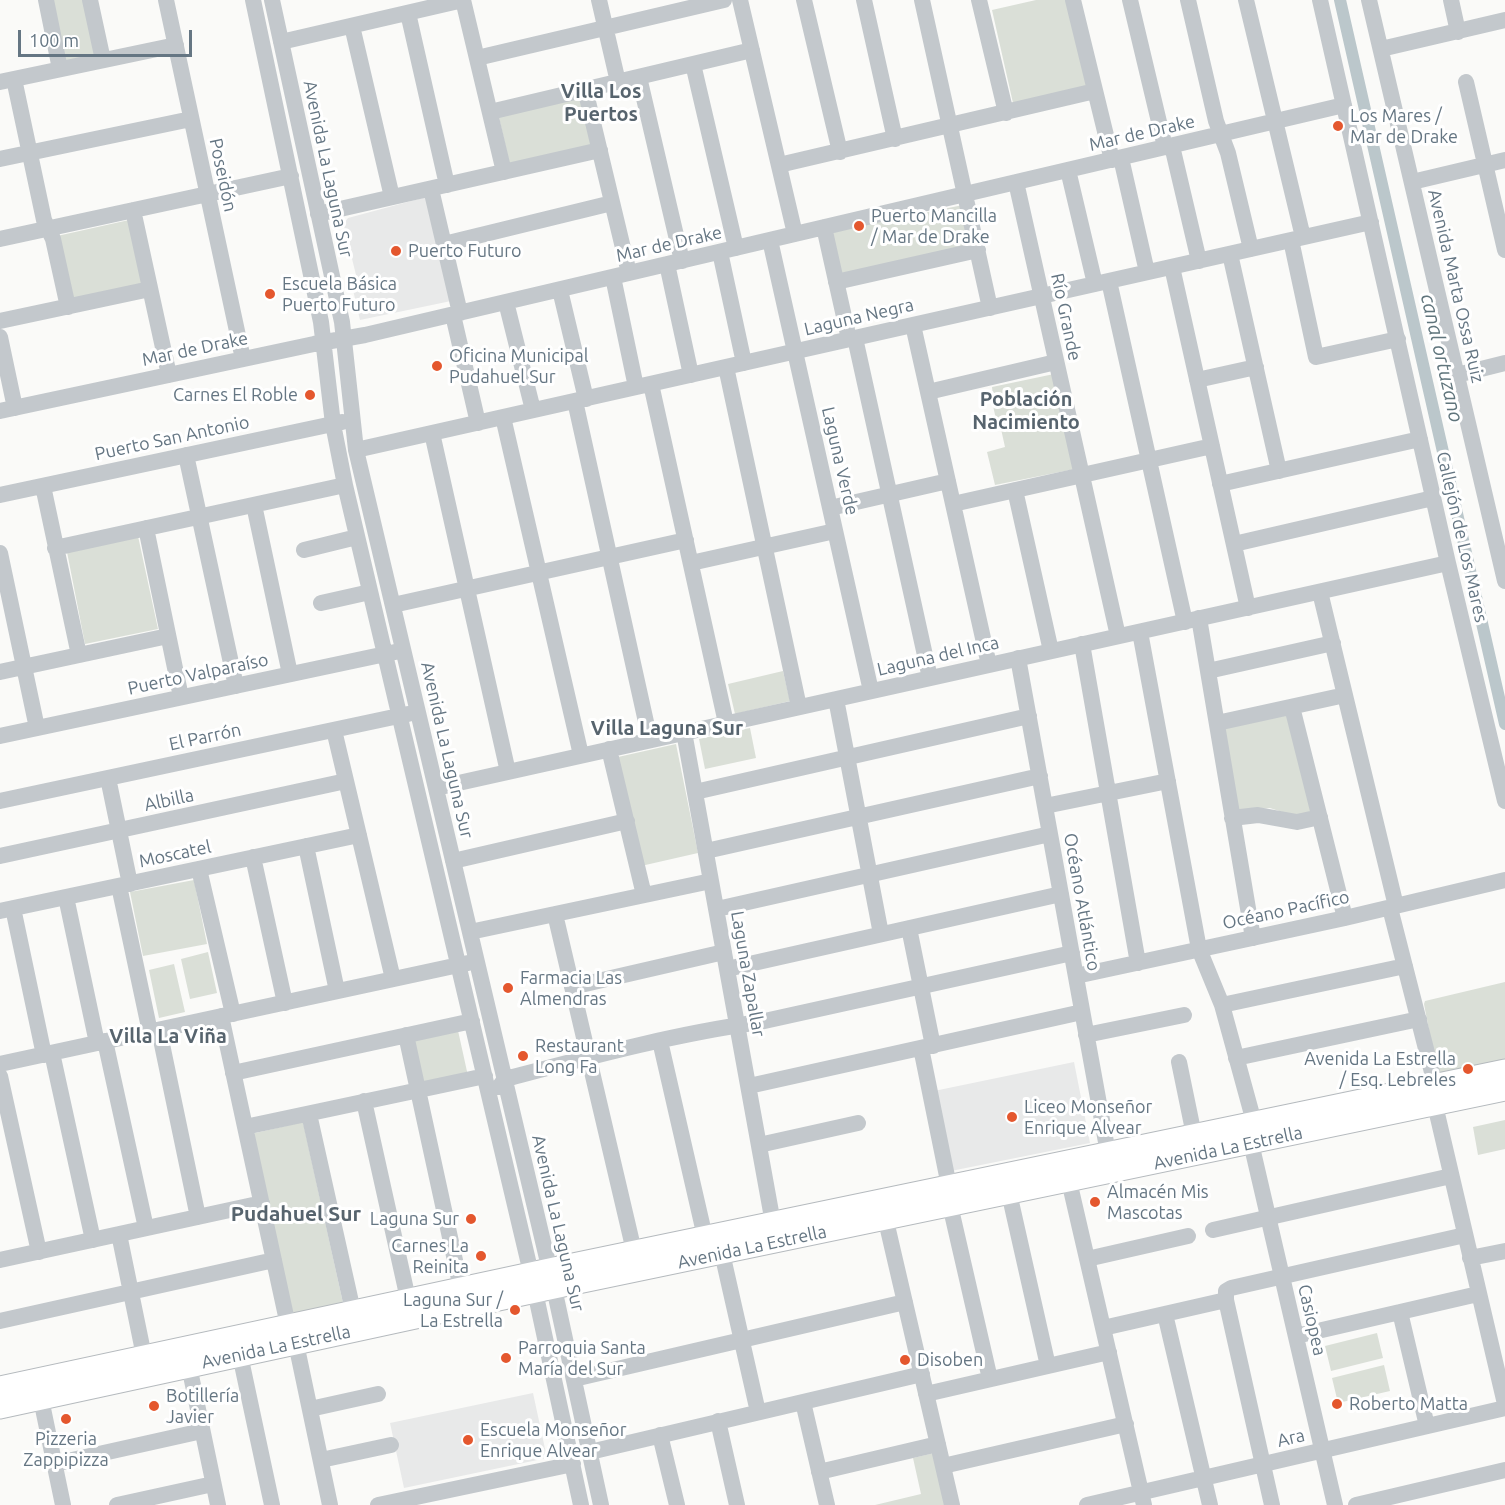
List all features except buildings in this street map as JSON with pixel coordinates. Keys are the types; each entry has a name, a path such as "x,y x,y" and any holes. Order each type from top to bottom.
{"main road":[{"name":"Avenida La Estrella","path":"1435,1095 1505,1070"},
{"name":"Avenida La Estrella","path":"1,1400 40,1399 240,1355 353,1311 461,1288 542,1280 722,1253 884,1209 1435,1095 1505,1090"},
{"name":"Avenida La Estrella","path":"949,1196 1009,1193 1108,1153 1194,1135 1252,1133"},
{"name":"Avenida La Estrella","path":"1,1400 144,1356 292,1334 542,1280 634,1251 773,1223 884,1209"}],"street":[{"path":"46,0 60,69"},
{"path":"90,0 103,60"},
{"name":"Poseidón","path":"166,0 243,359"},
{"name":"Avenida La Laguna Sur","path":"253,0 324,342 333,424 345,486 484,1076 542,1280 574,1379 601,1505"},
{"name":"Avenida La Laguna Sur","path":"272,0 345,338 351,420 356,450 505,1079 581,1505"},
{"path":"281,42 408,13 428,4 463,0 504,172"},
{"path":"599,0 618,82"},
{"path":"477,58 724,0"},
{"path":"740,0 795,234"},
{"path":"804,0 840,152"},
{"path":"864,0 895,139"},
{"path":"921,0 951,125 990,308"},
{"path":"1073,0 1095,92 1147,272"},
{"path":"1130,0 1199,261"},
{"path":"1188,0 1216,121 1222,134 1251,249"},
{"path":"1246,0 1275,121 1316,357 1398,339"},
{"name":"Callejón de Los Mares","path":"1320,0 1448,563 1505,801"},
{"name":"Avenida Marta Ossa Ruiz","path":"1369,0 1502,556 1505,581"},
{"path":"1451,0 1458,32"},
{"path":"982,1 1005,112"},
{"path":"408,13 439,187 444,243 478,423"},
{"path":"1381,49 1505,20"},
{"path":"352,26 392,197"},
{"path":"68,307 52,238 44,220 30,153 7,80 176,45"},
{"path":"490,112 752,50"},
{"path":"693,64 728,250 744,363"},
{"path":"639,77 674,263 691,375"},
{"path":"1466,82 1505,250"},
{"path":"585,89 612,203 621,275 644,386 686,540 726,723"},
{"path":"779,165 1095,92"},
{"name":"Mar de Drake","path":"7,409 457,314 1344,105"},
{"path":"0,159 191,119"},
{"path":"318,214 600,150"},
{"path":"1412,182 1505,160"},
{"path":"1068,170 1102,283 1192,620 1208,671 1253,938"},
{"path":"0,239 291,176"},
{"name":"Río Grande","path":"1016,182 1118,636"},
{"path":"444,243 612,203"},
{"path":"133,210 169,375"},
{"name":"Laguna Negra","path":"356,450 1371,222"},
{"path":"824,227 890,494 930,678"},
{"name":"Laguna Verde","path":"770,240 871,691"},
{"path":"836,282 978,250"},
{"path":"1230,254 1280,471"},
{"path":"1172,267 1248,608"},
{"path":"0,321 150,290"},
{"path":"560,290 610,557 650,740"},
{"path":"506,302 533,410"},
{"path":"913,325 989,665"},
{"path":"0,337 7,409"},
{"path":"928,392 1056,362"},
{"path":"1457,375 1505,363"},
{"path":"726,367 799,707"},
{"path":"1197,380 1256,367"},
{"path":"503,417 581,756"},
{"name":"Puerto San Antonio","path":"0,495 351,420"},
{"path":"432,433 507,772"},
{"path":"1220,484 1420,439"},
{"path":"953,504 1212,446"},
{"path":"186,455 236,686"},
{"path":"830,508 948,481"},
{"path":"43,486 79,655"},
{"path":"56,548 345,486"},
{"path":"1015,490 1051,651"},
{"path":"1234,544 1433,498"},
{"path":"254,505 290,674"},
{"path":"146,528 181,697"},
{"path":"691,563 835,531"},
{"path":"303,550 357,537"},
{"path":"393,605 686,540"},
{"path":"0,553 37,728"},
{"name":"Laguna del Inca","path":"436,788 1448,563"},
{"path":"1320,591 1419,1019 1451,1176 1505,1406"},
{"path":"321,603 370,592"},
{"name":"Casiopea","path":"1140,632 1199,949 1222,1005 1236,1058 1268,1217 1335,1505"},
{"path":"0,672 168,636"},
{"path":"1208,671 1333,643"},
{"path":"1082,644 1138,963"},
{"name":"Puerto Valparaíso","path":"0,736 403,650"},
{"name":"Océano Atlántico","path":"1018,658 1108,1153"},
{"path":"1216,723 1345,695"},
{"path":"836,699 881,934"},
{"path":"1292,707 1345,918"},
{"name":"El Parrón","path":"0,801 418,712"},
{"path":"695,792 1029,716"},
{"path":"334,730 393,979"},
{"name":"Laguna Zapallar","path":"684,732 773,1223"},
{"path":"609,749 644,895"},
{"path":"706,851 1040,776"},
{"path":"108,778 119,830 124,885 154,1031 198,1217"},
{"name":"Albilla","path":"0,856 346,781"},
{"path":"1045,806 1168,781"},
{"path":"1232,818 1258,814 1298,822 1320,817"},
{"path":"453,861 627,821"},
{"path":"717,909 1050,834"},
{"name":"Moscatel","path":"6,910 359,835"},
{"path":"306,846 338,991"},
{"path":"253,857 285,1003"},
{"path":"199,869 227,1015 233,1073 330,1505"},
{"path":"470,932 711,880"},
{"name":"Océano Pacífico","path":"1076,976 1345,918 1505,880"},
{"path":"572,987 881,934 1061,894"},
{"path":"66,897 146,1228"},
{"path":"6,910 48,1054 93,1240"},
{"path":"555,914 634,1251"},
{"path":"909,928 921,986 927,1047 949,1196 990,1379"},
{"path":"490,1098 505,1079 589,1058 1071,953"},
{"path":"0,1064 477,962"},
{"path":"1222,1005 1405,966"},
{"path":"749,1086 1082,1012"},
{"path":"1086,1035 1184,1014"},
{"path":"1236,1058 1419,1019"},
{"path":"233,1073 472,1021"},
{"path":"406,1035 461,1288"},
{"path":"660,1041 705,1237"},
{"path":"1179,1062 1194,1135"},
{"path":"0,1076 39,1252"},
{"path":"245,1127 484,1076"},
{"path":"364,1101 408,1299"},
{"path":"309,1113 353,1311"},
{"path":"759,1145 858,1123"},
{"path":"1067,1171 1143,1499"},
{"path":"1213,1230 1451,1176"},
{"path":"1009,1193 1047,1366"},
{"path":"0,1260 262,1203"},
{"path":"884,1209 952,1505"},
{"path":"119,1234 144,1356"},
{"path":"1103,1328 1166,1314 1226,1296 1231,1288 1465,1235"},
{"path":"1087,1259 1188,1236"},
{"path":"1470,1258 1505,1251"},
{"path":"722,1253 758,1412"},
{"path":"0,1321 274,1260"},
{"path":"1296,1336 1478,1294"},
{"path":"1226,1296 1272,1505"},
{"path":"574,1379 905,1302"},
{"path":"1400,1312 1427,1426"},
{"path":"1166,1314 1210,1505"},
{"path":"926,1394 1109,1352"},
{"path":"240,1355 272,1505"},
{"path":"189,1366 218,1505"},
{"path":"590,1452 922,1374"},
{"path":"310,1409 378,1394"},
{"path":"40,1399 63,1505"},
{"path":"803,1402 827,1505"},
{"name":"Ara","path":"1087,1505 1143,1499 1204,1478 1505,1406"},
{"path":"718,1421 737,1505"},
{"path":"943,1466 1126,1424"},
{"path":"54,1464 202,1431"},
{"path":"660,1435 676,1505"},
{"path":"819,1472 938,1444"},
{"path":"321,1460 391,1445"},
{"path":"378,1505 573,1464"},
{"path":"1356,1505 1505,1470"},
{"path":"117,1505 213,1484"}],"shaded area":[{"path":"51,0 84,0 95,54 62,62"},
{"path":"1036,0 1067,0 1087,87 1013,103 992,10"},
{"path":"582,95 594,148 510,166 498,113"},
{"name":"Puerto Futuro","path":"426,197 451,301 360,320 350,277 356,275 345,222 348,218"},
{"path":"963,205 973,249 840,279 829,232"},
{"path":"129,220 143,283 72,299 57,236"},
{"path":"1054,374 1075,469 995,485 987,452 1005,447 1001,429 998,429 991,396 993,396 992,387"},
{"path":"138,536 158,629 85,644 67,552"},
{"path":"783,671 790,701 735,714 728,684"},
{"path":"1290,712 1315,814 1297,817 1270,808 1237,811 1224,727"},
{"path":"750,728 756,758 705,769 699,739"},
{"path":"676,744 698,853 641,866 618,757"},
{"path":"194,880 207,944 143,956 130,892"},
{"path":"208,952 217,993 190,999 181,959"},
{"path":"174,964 185,1012 159,1018 149,970"},
{"path":"1505,982 1505,1063 1438,1078 1425,1001"},
{"path":"457,1026 468,1076 420,1087 410,1039"},
{"name":"Liceo Monseñor Enrique Alvear","path":"1074,1062 1090,1143 951,1171 934,1091"},
{"path":"1505,1120 1505,1149 1478,1155 1473,1127"},
{"path":"303,1122 343,1303 291,1314 251,1134"},
{"path":"1377,1333 1383,1358 1331,1371 1325,1346"},
{"path":"1384,1365 1390,1391 1338,1403 1332,1378"},
{"name":"Escuela Monseñor Enrique Alvear","path":"533,1393 547,1458 404,1488 390,1423"},
{"path":"934,1453 946,1505 875,1505 921,1494 913,1458"}],"waterway":[{"name":"canal ortuzano","path":"1340,0 1505,724"}],"place":[{"name":"Los Mares / Mar de Drake","path":"1338,126"},
{"name":"Puerto Mancilla / Mar de Drake","path":"859,226"},
{"name":"Puerto Futuro","path":"396,251"},
{"name":"Escuela Básica Puerto Futuro","path":"270,294"},
{"name":"Oficina Municipal Pudahuel Sur","path":"437,366"},
{"name":"Carnes El Roble","path":"310,395"},
{"name":"Farmacia Las Almendras","path":"508,988"},
{"name":"Restaurant Long Fa","path":"523,1056"},
{"name":"Avenida La Estrella / Esq. Lebreles","path":"1468,1069"},
{"name":"Liceo Monseñor Enrique Alvear","path":"1012,1117"},
{"name":"Almacén Mis Mascotas","path":"1095,1202"},
{"name":"Laguna Sur","path":"471,1219"},
{"name":"Carnes La Reinita","path":"481,1256"},
{"name":"Laguna Sur / La Estrella","path":"515,1310"},
{"name":"Parroquia Santa María del Sur","path":"506,1358"},
{"name":"Disoben","path":"905,1360"},
{"name":"Roberto Matta","path":"1337,1404"},
{"name":"Botillería Javier","path":"154,1406"},
{"name":"Pizzeria Zappipizza","path":"66,1419"},
{"name":"Escuela Monseñor Enrique Alvear","path":"468,1440"}],"district":[{"name":"Villa Los Puertos","path":"601,102"},
{"name":"Población Nacimiento","path":"1026,410"},
{"name":"Villa Laguna Sur","path":"667,728"},
{"name":"Villa La Viña","path":"168,1036"},
{"name":"Pudahuel Sur","path":"296,1214"}]}
